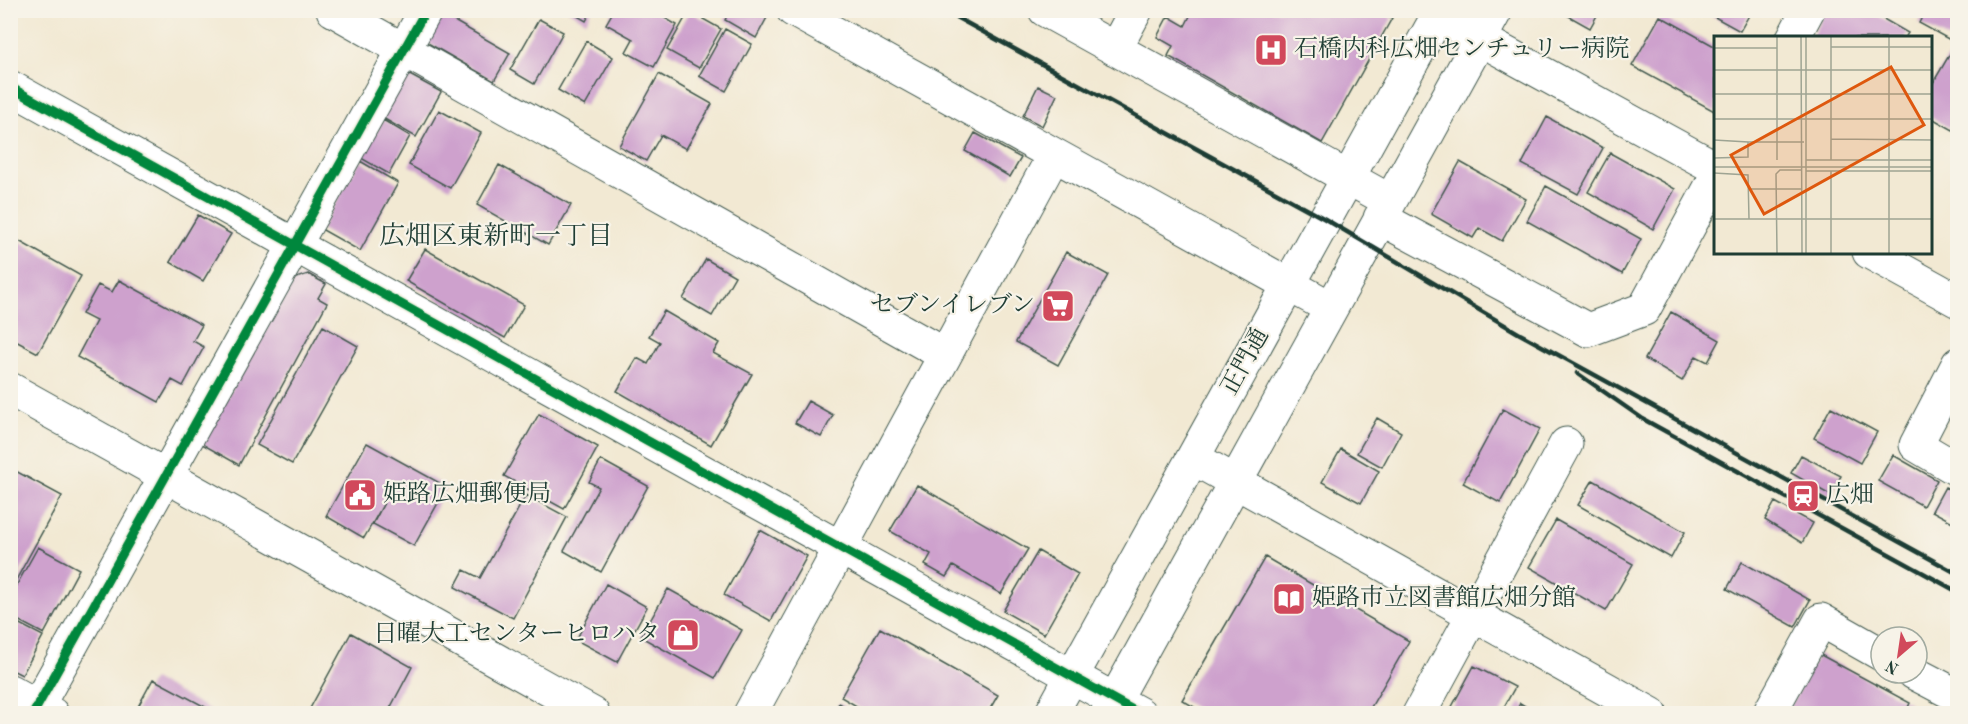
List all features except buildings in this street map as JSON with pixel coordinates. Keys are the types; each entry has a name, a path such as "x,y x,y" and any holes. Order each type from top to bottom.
{"street":[{"path":"333,10 945,355"},
{"path":"33,706 166,476 426,10"},
{"path":"793,10 1331,308"},
{"path":"1045,10 1348,178 1385,210 1588,330 1644,309 1714,181"},
{"path":"1114,49 1136,10"},
{"name":"正門通","path":"1121,709 1235,481 1496,10"},
{"path":"1794,36 1808,10"},
{"path":"1439,13 1480,39 1714,167"},
{"name":"正門通","path":"1051,714 1439,13"},
{"path":"10,87 1072,676 1121,709"},
{"path":"750,714 1054,155"},
{"path":"1873,254 1958,301"},
{"path":"1958,364 1916,445 1958,470"},
{"path":"10,389 593,714"},
{"path":"1419,714 1566,444"},
{"path":"1193,458 1652,714"},
{"path":"1769,714 1821,620 1869,647"},
{"path":"1929,681 1958,696"}],"railway":[{"path":"943,10 1325,219 1520,334 1958,574"},
{"path":"1577,373 1643,419 1958,592"}],"cycle path":[{"path":"33,714 426,10"},
{"path":"10,87 1140,714"}],"place":[{"name":"石橋内科広畑センチュリー病院","path":"1271,50"},
{"name":"セブンイレブン","path":"1058,306"},
{"name":"姫路広畑郵便局","path":"360,495"},
{"name":"広畑","path":"1803,496"},
{"name":"姫路市立図書館広畑分館","path":"1289,599"},
{"name":"日曜大工センターヒロハタ","path":"683,635"}],"district":[{"name":"広畑区東新町一丁目","path":"496,237"}]}
